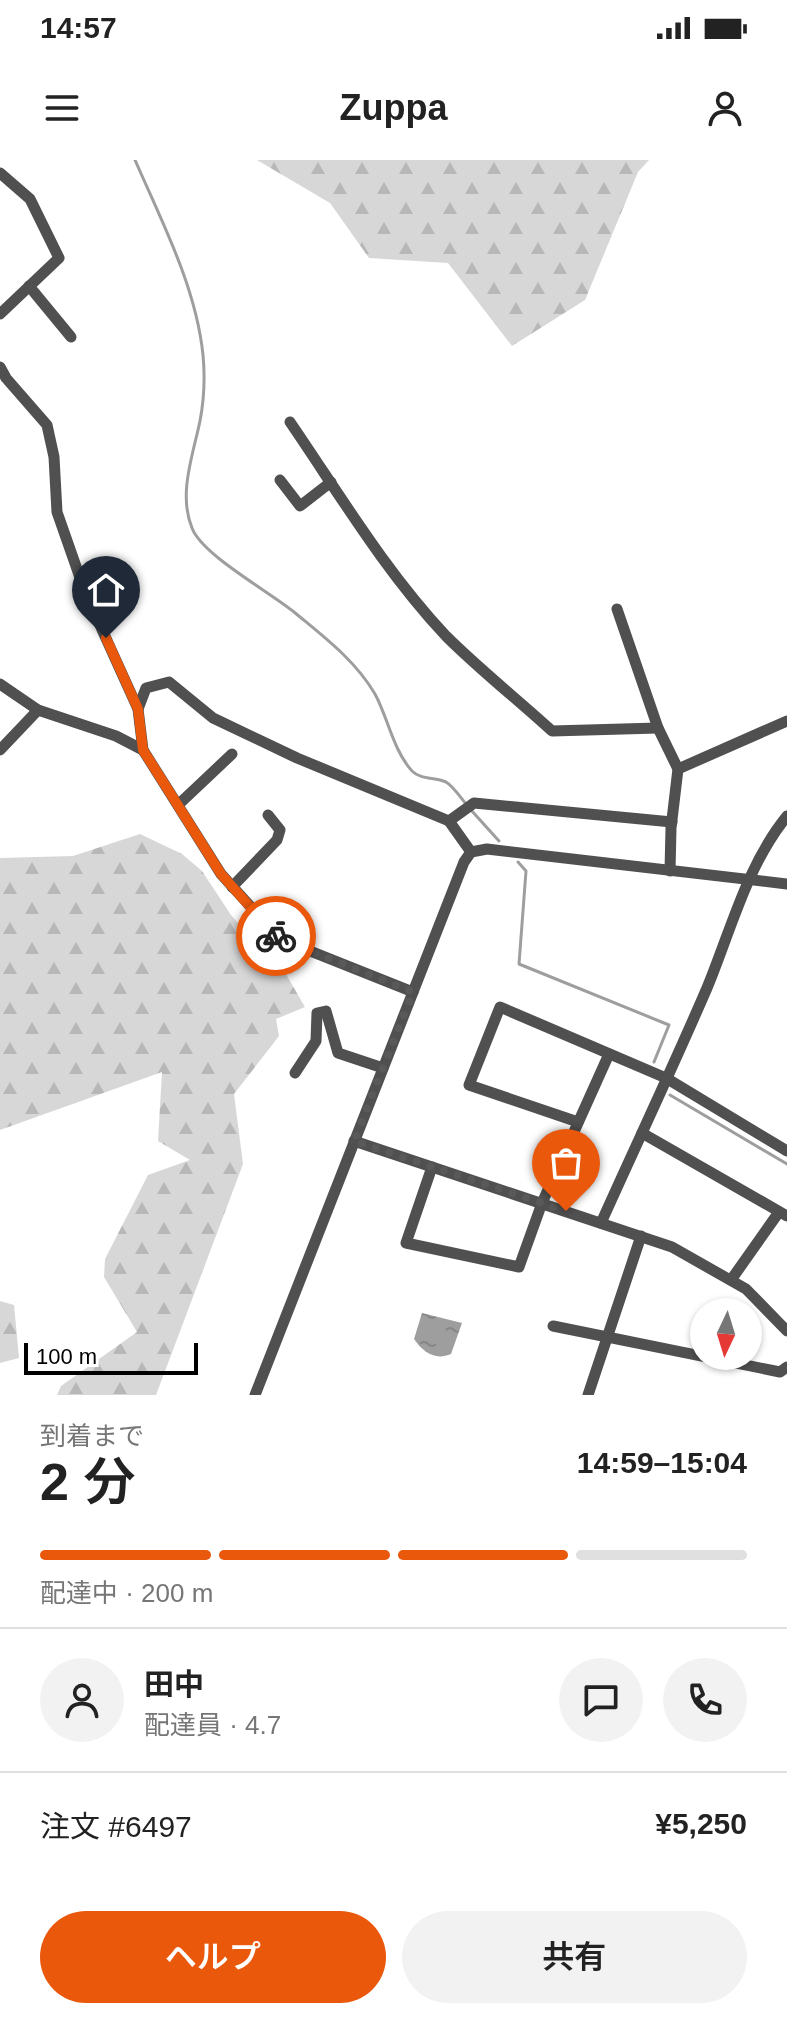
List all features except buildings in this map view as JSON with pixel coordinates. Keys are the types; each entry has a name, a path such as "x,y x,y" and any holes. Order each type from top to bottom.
{"street":[{"path":"0,173 30,199 59,258 0,314"},
{"path":"29,286 71,337"},
{"path":"0,367 47,425 54,457 57,512 85,592 138,709 143,750 221,874 280,939 413,992"},
{"path":"290,422 355,522 397,579 448,637 552,731 658,728"},
{"path":"280,480 300,506 331,482"},
{"path":"617,609 658,728 678,769 670,871"},
{"path":"138,709 146,688 169,682 213,718 297,758 449,821 471,852"},
{"path":"0,684 38,710 116,736 143,750"},
{"path":"0,750 38,710"},
{"path":"678,769 787,721"},
{"path":"178,805 232,754"},
{"path":"449,821 474,803 672,822"},
{"path":"232,887 277,840 280,830 268,815"},
{"path":"601,1223 707,987 749,880 771,835 787,816"},
{"path":"255,1395 464,862 471,852 487,849 787,884"},
{"path":"578,1122 469,1085 500,1007 666,1078 787,1151"},
{"path":"295,1073 316,1041 317,1013 326,1011 338,1053 383,1068"},
{"path":"432,1167 406,1243 519,1267 542,1203 609,1054"},
{"path":"642,1133 783,1214 731,1280"},
{"path":"354,1141 672,1247 746,1289 787,1331"},
{"path":"588,1395 641,1236"},
{"path":"553,1326 780,1372 787,1367"}],"green space":[{"path":"257,160 649,160 638,172 585,300 512,346 448,263 369,258 330,203"},
{"path":"140,834 182,854 202,871 245,931 268,943 305,1007 276,1019 279,1036 234,1094 243,1164 156,1395 57,1395 61,1386 137,1332 104,1277 105,1259 148,1175 190,1160 158,1141 162,1072 0,1130 0,858 73,856"},
{"path":"0,1301 14,1305 19,1358 0,1363"}],"water":[{"path":"422,1313 462,1323 451,1354 430,1354 414,1339"}],"waterway":[{"path":"135,160 186,280 199,330 204,363 203,396 186,502 192,528 209,550 294,612 348,660 375,694 405,763 419,776 446,782 466,804"},
{"path":"471,810 499,841"},
{"path":"518,862 526,871 519,964 669,1025 654,1062"},
{"path":"670,1095 787,1164"}],"way so far":[{"path":"276,936 413,992 354,1141 566,1211"}],"route":[{"path":"106,638 138,709 143,750 221,874 276,936"}]}
